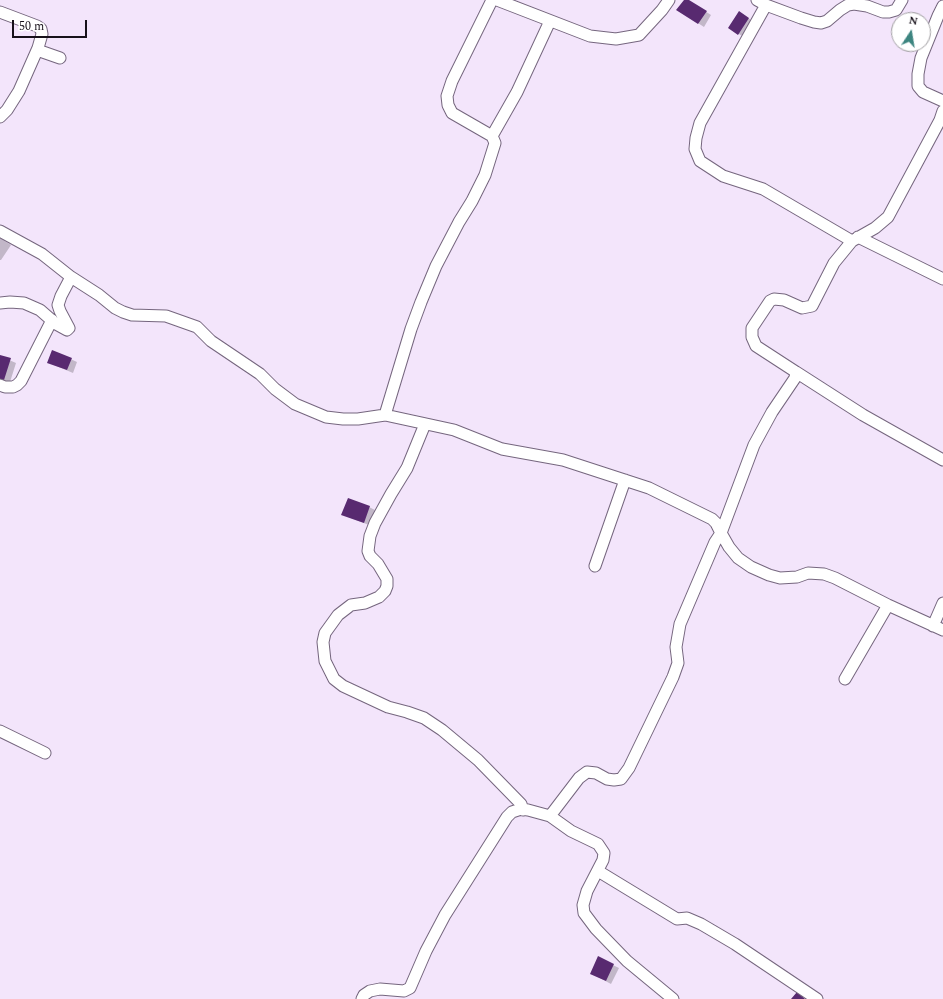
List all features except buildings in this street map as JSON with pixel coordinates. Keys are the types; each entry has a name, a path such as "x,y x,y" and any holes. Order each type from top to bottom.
{"street":[{"path":"384,415 411,329 436,266 472,201 484,175 495,144 492,136 452,113 448,105 447,96 452,81 492,0"},
{"path":"497,0 590,36 616,39 639,35 669,0"},
{"path":"902,0 896,10 889,12 883,12 867,6 854,4 848,5 821,23 808,20 762,2 700,123 695,149 700,161 723,176 763,189 855,239 943,279"},
{"path":"943,6 923,52 918,74 918,86 923,92 943,101"},
{"path":"0,12 37,26 41,29 42,34 38,48 19,91 7,110 0,117"},
{"path":"492,136 517,92 550,21"},
{"path":"38,48 40,51 60,58"},
{"path":"943,111 933,133 888,217 875,228 855,239 834,263 812,306 802,308 784,300 774,299 765,308 752,328 752,337 756,346 863,415 943,460"},
{"path":"0,231 42,254 71,277 123,312 132,315 166,316 197,327 211,341 260,374 275,389 295,404 326,417 358,419 384,415 454,430 502,449 563,460 649,488 712,519 716,523 729,547 738,558 751,567 769,575 780,578 797,577 808,573 824,574 938,628 943,603"},
{"path":"0,303 24,303 40,310 64,330 68,330 69,328 67,323 60,312 58,305 71,277"},
{"path":"0,385 5,387 13,387 21,381 52,320"},
{"path":"550,816 579,778 587,772 596,773 607,779 614,780 621,779 630,768 673,677 678,663 676,647 680,624 715,542 721,533 754,445 772,412 795,378 796,372"},
{"path":"425,424 407,468 390,494 370,536 368,551 387,579 385,591 379,597 365,603 351,605 338,615 325,634 323,642 325,661 334,679 343,686 388,708 407,712 424,718 442,730 478,760 521,804 523,810"},
{"path":"595,566 625,480"},
{"path":"845,679 888,605"},
{"path":"0,731 45,753"},
{"path":"362,999 364,995 370,991 380,989 404,991 410,988 444,915 507,817 512,812 523,810 550,816 571,831 598,844 604,853 603,860 587,891 583,905 584,914 596,929 627,961 673,999"},
{"path":"598,871 677,919 688,918 708,928 735,944 817,999"}]}
